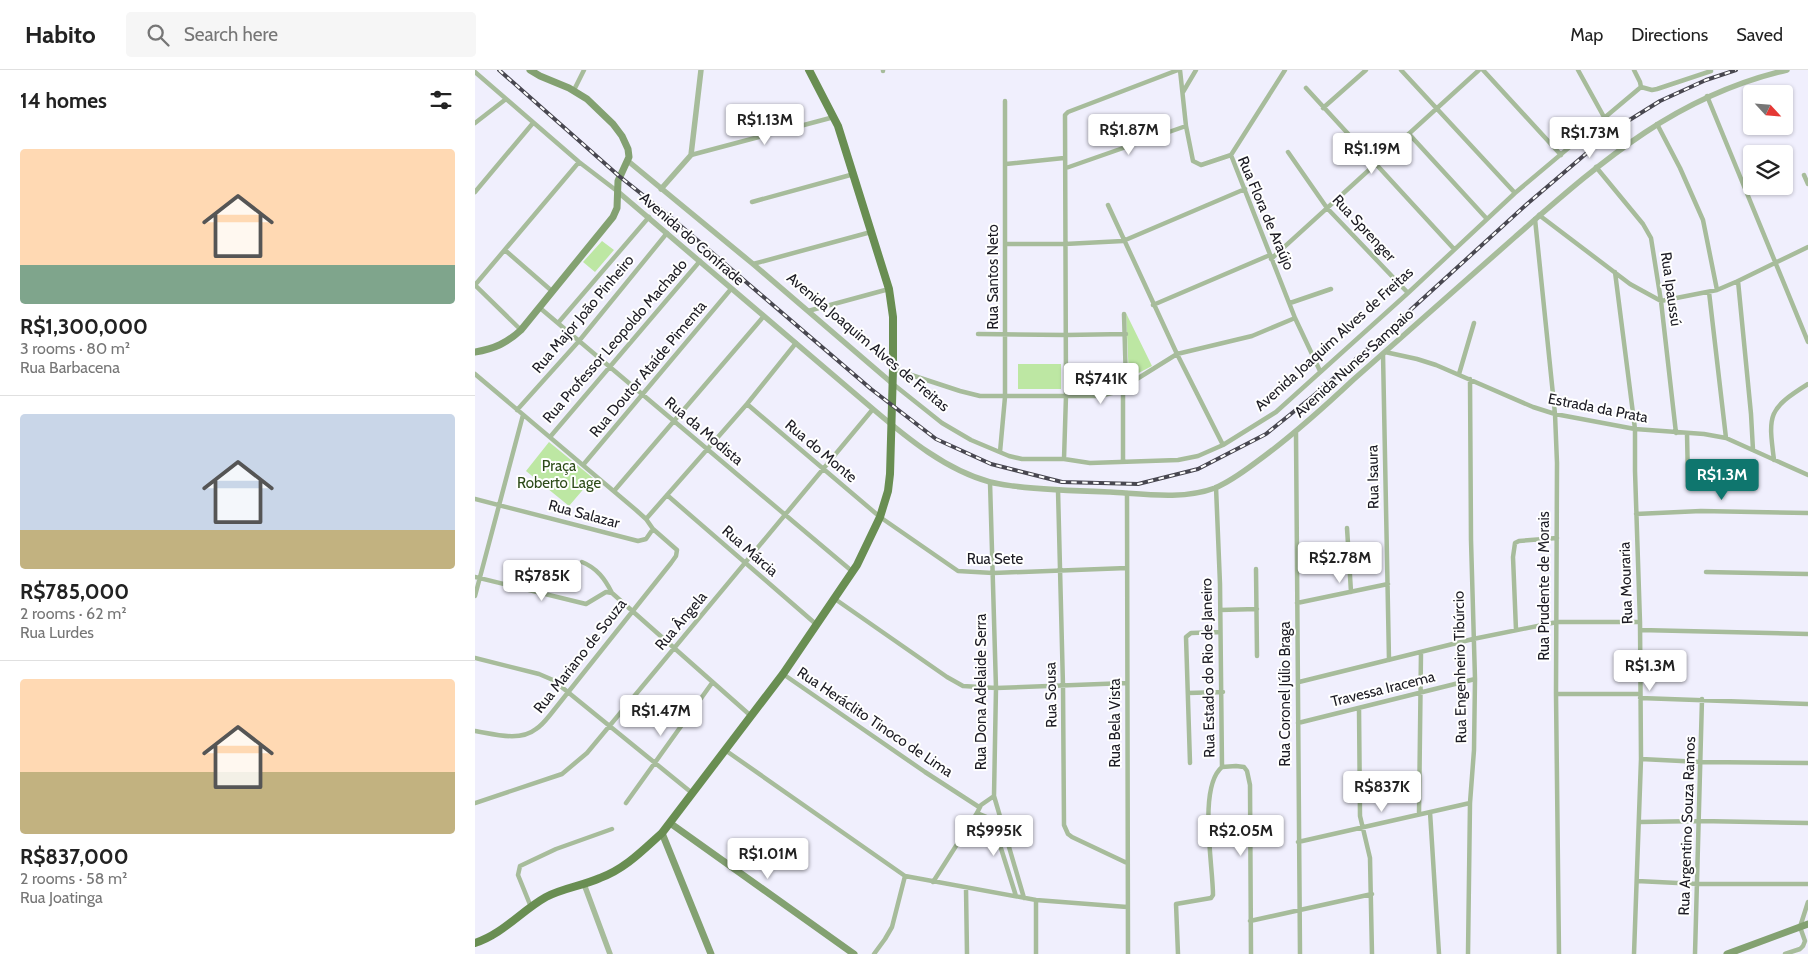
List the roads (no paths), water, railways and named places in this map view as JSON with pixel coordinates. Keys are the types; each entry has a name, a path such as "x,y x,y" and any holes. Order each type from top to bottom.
{"main road":[{"path":"475,352 501,345 513,338 553,292 614,215 617,206 618,179 628,161 628,149 619,132 587,99 574,90 530,70"},
{"path":"475,943 498,932 552,894 601,878 623,866 662,833 783,674 835,599 865,551 880,517 889,482 892,425 893,317 889,289 854,174 834,117 809,70"},
{"path":"670,823 854,954"},
{"path":"662,833 711,954"},
{"path":"1727,954 1805,925"}],"street":[{"path":"574,90 584,70"},
{"path":"691,155 701,70"},
{"path":"1064,459 1067,336 1065,117 1069,112 1179,70"},
{"name":"Rua Flora de Araújo","path":"1179,70 1192,158 1196,164 1204,164 1231,155 1295,318 1320,371"},
{"path":"1183,92 1197,70"},
{"path":"1231,155 1285,70"},
{"path":"1323,108 1366,70"},
{"path":"1401,70 1515,193"},
{"path":"1153,305 1271,257 1481,70 1561,155"},
{"path":"1579,70 1604,117"},
{"path":"1635,70 1641,87 1649,90 1711,71"},
{"name":"Avenida Nunes Sampaio","path":"892,425 946,462 966,473 990,482 1032,488 1127,493 1175,494 1216,487 1239,474 1296,433 1429,311 1596,167 1657,124 1707,96 1762,76 1787,70"},
{"name":"Avenida do Confrade","path":"475,72 579,162 649,217 892,425"},
{"name":"Avenida Joaquim Alves de Freitas","path":"628,161 753,264 893,384 942,423 971,440 1000,452 1022,458 1064,459 1090,463 1167,461 1190,458 1223,445 1276,412 1515,193 1641,87"},
{"path":"1306,88 1454,248"},
{"path":"1707,96 1808,342"},
{"path":"475,123 506,99"},
{"name":"Rua Santos Neto","path":"1000,452 1005,397 1005,101"},
{"path":"661,189 691,155 834,117"},
{"path":"475,192 533,123"},
{"path":"1657,124 1680,168 1703,220 1717,290"},
{"path":"1066,168 1186,126"},
{"path":"1409,134 1487,219"},
{"name":"Rua Sprenger","path":"1288,152 1327,208 1408,293"},
{"path":"1006,164 1064,158"},
{"path":"521,330 475,285 506,251 579,162"},
{"name":"Rua Ipaussú","path":"1596,167 1643,224 1651,238 1661,301 1676,433"},
{"path":"752,202 854,174"},
{"path":"1804,175 1808,184"},
{"path":"1005,244 1065,244 1123,241 1245,189"},
{"path":"1108,205 1153,305 1223,445"},
{"path":"558,323 649,217"},
{"path":"1537,217 1630,284 1661,301 1717,290 1808,247"},
{"name":"Rua Prudente de Morais","path":"1537,217 1555,414 1557,463 1556,694 1559,954"},
{"path":"753,264 871,232"},
{"name":"Rua Major João Pinheiro","path":"517,410 579,341 667,233"},
{"path":"506,251 553,292"},
{"name":"Rua Professor Leopoldo Machado","path":"550,437 700,261"},
{"name":"Rua Mouraria","path":"1615,272 1635,428 1641,759 1634,954"},
{"path":"1738,281 1753,450"},
{"name":"Rua Doutor Ataíde Pimenta","path":"583,465 731,289"},
{"path":"808,311 889,289"},
{"path":"1290,303 1331,289"},
{"path":"1709,292 1726,438"},
{"name":"Rua da Modista","path":"540,308 853,572"},
{"path":"1123,462 1126,334 1124,314"},
{"path":"614,491 764,316"},
{"path":"893,369 969,394 1005,397 1099,396 1111,394 1177,354 1252,336 1295,318"},
{"path":"1459,374 1475,323"},
{"path":"978,334 1067,336 1126,334"},
{"path":"646,519 708,450 796,343"},
{"name":"Estrada da Prata","path":"1384,353 1417,359 1459,374 1555,414 1635,428 1704,434 1726,438 1808,475"},
{"name":"Rua Isaura","path":"1384,353 1389,660"},
{"path":"475,374 614,491 646,519 653,529"},
{"name":"Rua Engenheiro Tibúrcio","path":"1468,954 1475,679 1471,540 1470,379"},
{"path":"1774,460 1771,429 1774,411 1780,403 1808,384"},
{"name":"Rua do Monte","path":"747,404 822,470 880,517"},
{"name":"Rua Ângela","path":"475,802 562,774 587,753 873,409"},
{"path":"475,596 477,577 523,415"},
{"name":"Rua Coronel Júlio Braga","path":"1296,433 1300,954"},
{"path":"1687,434 1688,482"},
{"name":"Rua Dona Adelaide Serra","path":"990,482 996,688 994,796 1024,898"},
{"name":"Rua Estado do Rio de Janeiro","path":"1178,954 1176,904 1211,898 1213,895 1208,837 1211,786 1216,774 1222,767 1223,692 1216,487"},
{"name":"Rua Sousa","path":"1058,490 1065,827 1068,834 1072,837 1127,863"},
{"name":"Rua Bela Vista","path":"1127,493 1128,954"},
{"name":"Rua Márcia","path":"667,495 817,625"},
{"name":"Rua Salazar","path":"475,499 638,541 646,539 653,529"},
{"path":"1637,514 1701,511 1808,512"},
{"name":"Rua Sete","path":"880,517 958,571 993,573 1127,568"},
{"path":"1347,528 1351,592"},
{"name":"Rua Mariano de Souza","path":"475,731 508,736 536,730 675,558 677,550 675,547 653,529"},
{"path":"1516,630 1513,550 1515,543 1525,540 1557,538"},
{"path":"582,562 598,571 612,593 751,716"},
{"path":"1256,569 1257,656"},
{"path":"1706,572 1808,574"},
{"path":"477,577 586,604 606,592 612,593"},
{"path":"1297,603 1388,584"},
{"path":"835,599 951,680 963,686 996,688 1127,683"},
{"path":"1220,610 1257,609"},
{"path":"1299,682 1473,639 1557,622 1640,622"},
{"path":"1640,630 1808,634"},
{"path":"1190,763 1187,635 1191,633 1220,632"},
{"path":"1419,814 1421,652"},
{"path":"475,658 539,674 553,680 693,793"},
{"name":"Rua Heráclito Tinoco de Lima","path":"783,674 909,762 979,807"},
{"name":"Travessa Iracema","path":"1298,723 1475,679"},
{"path":"626,803 712,683"},
{"path":"1188,693 1223,692"},
{"path":"1556,694 1808,704"},
{"name":"Rua Argentino Souza Ramos","path":"1695,954 1702,699"},
{"path":"1359,708 1360,816 1370,858 1372,954"},
{"path":"725,750 905,876 1036,900 1127,907"},
{"path":"1641,759 1701,762 1808,763"},
{"path":"1222,767 1244,767 1247,771 1250,785 1251,954"},
{"path":"933,882 979,807 994,796"},
{"path":"1298,842 1471,803"},
{"path":"1430,812 1439,954"},
{"path":"977,813 989,818 993,823 1016,896"},
{"path":"1640,822 1808,823"},
{"path":"531,908 518,875 520,866 556,849 612,829"},
{"path":"874,954 889,933 905,876"},
{"path":"1637,881 1698,884 1808,884"},
{"path":"584,884 610,954"},
{"path":"966,888 967,954"},
{"path":"1250,921 1372,894"},
{"path":"1036,900 1036,954"},
{"path":"1785,954 1797,952 1804,943 1808,902"}],"railway":[{"path":"499,70 619,176 668,215 871,389 936,439 991,464 1062,482 1138,484 1198,469 1266,434 1372,345 1527,204 1615,129 1660,101 1706,80 1736,70"}],"park label":[{"name":"Praça Roberto Lage","path":"559,474"}]}
